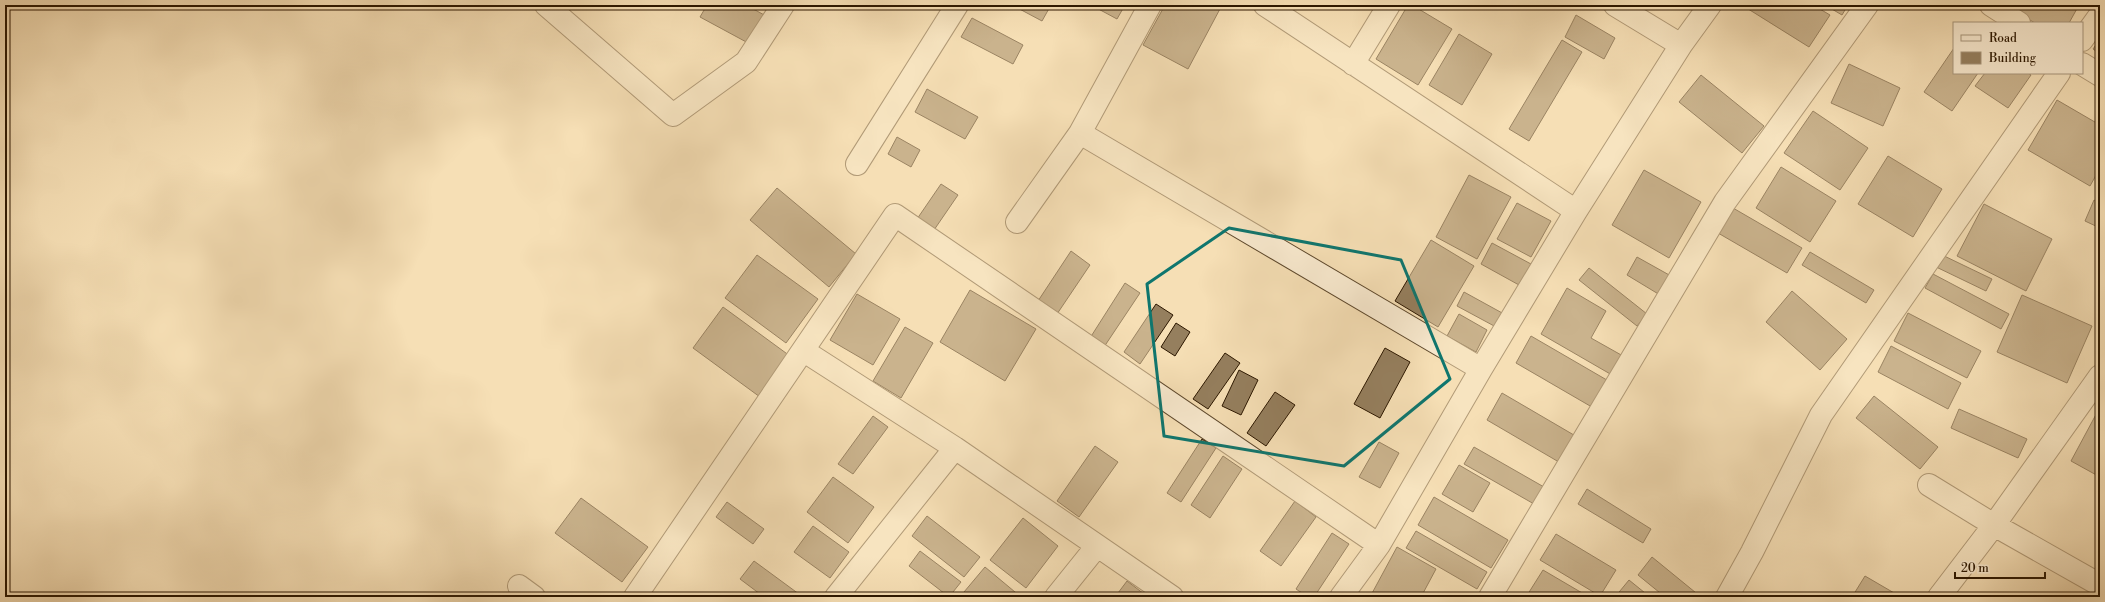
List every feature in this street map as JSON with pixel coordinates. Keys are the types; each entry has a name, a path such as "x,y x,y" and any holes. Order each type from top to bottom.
{"street":[{"path":"546,5 673,115 746,62 783,5"},
{"path":"857,164 957,5"},
{"path":"1018,222 1080,133 1150,5"},
{"path":"1265,5 1576,211"},
{"path":"1353,64 1389,5"},
{"path":"1615,5 1681,45"},
{"path":"1340,597 1379,545 1481,369 1576,211 1681,45 1710,5"},
{"path":"1490,597 1725,202 1867,5"},
{"path":"1991,5 2017,22"},
{"path":"2083,39 2100,15"},
{"path":"2083,65 2100,76"},
{"path":"1727,597 1752,552 1821,415 2058,74"},
{"path":"1080,133 1481,369"},
{"path":"635,597 804,351 895,215 1379,545"},
{"path":"804,351 955,448 1172,597"},
{"path":"1939,597 1994,525 2100,376"},
{"path":"836,597 955,448"},
{"path":"1929,485 1994,525 2100,585"},
{"path":"1056,597 1097,546"}],"highlighted area":[{"path":"1229,228 1401,260 1450,379 1344,466 1164,436 1147,284"}],"building":[{"path":"707,5 746,5 766,16 750,44 700,17"},
{"path":"1012,5 1051,5 1042,21"},
{"path":"1091,5 1125,5 1117,19"},
{"path":"1165,5 1218,5 1221,7 1188,69 1143,45"},
{"path":"1408,5 1412,5 1452,29 1418,85 1376,59"},
{"path":"1746,5 1813,5 1830,15 1809,47 1745,7"},
{"path":"1825,5 1848,5 1842,15"},
{"path":"2013,5 2079,5 2070,22 2033,22 2011,9"},
{"path":"1576,15 1615,38 1604,59 1565,37"},
{"path":"972,18 1023,45 1013,64 961,37"},
{"path":"1459,34 1492,54 1462,105 1429,85"},
{"path":"2100,39 2100,54 2093,49"},
{"path":"1562,40 1582,52 1529,141 1509,129"},
{"path":"1953,49 1953,74 1977,74 1952,111 1924,92"},
{"path":"1849,64 1900,88 1883,126 1831,103"},
{"path":"1984,74 2031,75 2008,108 1975,86"},
{"path":"1701,75 1764,126 1742,153 1679,102"},
{"path":"927,89 978,117 965,139 915,112"},
{"path":"2057,100 2100,125 2100,168 2090,186 2028,150"},
{"path":"1813,111 1868,148 1840,190 1784,153"},
{"path":"897,137 920,150 911,167 888,154"},
{"path":"1888,156 1942,189 1913,237 1858,204"},
{"path":"1781,167 1836,201 1810,242 1756,208"},
{"path":"1644,170 1701,202 1669,258 1612,225"},
{"path":"1469,175 1511,197 1477,259 1436,237"},
{"path":"941,184 958,195 934,230 917,219"},
{"path":"777,188 856,254 829,287 750,220"},
{"path":"2094,200 2100,203 2100,228 2085,221"},
{"path":"1517,203 1551,221 1531,257 1497,239"},
{"path":"1984,204 2052,239 2026,291 1957,256"},
{"path":"1733,208 1802,248 1787,273 1718,233"},
{"path":"1431,240 1474,266 1438,327 1395,301"},
{"path":"1492,243 1531,264 1519,285 1481,264"},
{"path":"1071,251 1090,265 1057,314 1038,301"},
{"path":"1810,252 1874,290 1866,303 1802,265"},
{"path":"1938,253 1992,279 1986,291 1932,265"},
{"path":"757,255 818,299 786,343 725,298"},
{"path":"1637,257 1671,276 1660,295 1627,275"},
{"path":"1589,268 1647,314 1637,326 1579,280"},
{"path":"1933,274 2009,314 2001,329 1925,288"},
{"path":"1125,283 1140,293 1104,347 1090,338"},
{"path":"1567,288 1606,311 1591,338 1623,356 1612,375 1541,334"},
{"path":"970,290 1036,329 1005,381 940,342"},
{"path":"1792,291 1847,339 1820,370 1766,322"},
{"path":"1464,292 1504,314 1496,327 1457,306"},
{"path":"857,294 900,319 873,365 830,340"},
{"path":"2022,295 2092,326 2067,383 1997,352"},
{"path":"1156,304 1173,315 1140,364 1124,352"},
{"path":"723,307 790,356 760,397 693,348"},
{"path":"1908,313 1981,351 1967,378 1894,341"},
{"path":"1459,314 1487,330 1476,352 1447,336"},
{"path":"1176,323 1190,332 1175,356 1161,347"},
{"path":"905,327 933,343 901,398 873,381"},
{"path":"1531,336 1612,383 1597,410 1516,363"},
{"path":"1891,346 1961,383 1948,409 1878,372"},
{"path":"1385,348 1410,362 1380,418 1354,404"},
{"path":"1225,353 1240,363 1208,409 1193,399"},
{"path":"1239,370 1258,380 1241,415 1222,406"},
{"path":"1275,392 1295,405 1266,446 1247,433"},
{"path":"1502,393 1579,438 1564,465 1487,420"},
{"path":"1874,396 1938,447 1920,469 1856,418"},
{"path":"2100,407 2100,477 2071,461"},
{"path":"1959,409 2027,439 2018,458 1951,428"},
{"path":"873,416 888,427 853,474 838,464"},
{"path":"1202,439 1216,448 1181,502 1167,493"},
{"path":"1379,442 1399,453 1380,488 1359,477"},
{"path":"1095,446 1118,462 1079,517 1057,501"},
{"path":"1474,447 1544,487 1534,504 1464,464"},
{"path":"1223,456 1242,469 1210,518 1191,505"},
{"path":"1459,465 1490,483 1473,512 1442,494"},
{"path":"833,477 874,507 848,543 807,512"},
{"path":"1587,489 1651,529 1643,543 1578,504"},
{"path":"1434,497 1508,540 1491,568 1418,525"},
{"path":"581,498 648,547 622,582 555,533"},
{"path":"1295,501 1316,517 1281,566 1260,551"},
{"path":"727,502 764,529 753,544 716,517"},
{"path":"927,516 980,557 964,577 912,536"},
{"path":"1023,518 1058,546 1026,588 990,560"},
{"path":"813,526 849,552 830,578 794,552"},
{"path":"1416,531 1487,572 1477,589 1406,548"},
{"path":"1332,533 1349,544 1314,597 1308,597 1296,589"},
{"path":"1556,534 1616,570 1600,596 1540,560"},
{"path":"1397,547 1436,569 1421,597 1370,597"},
{"path":"920,551 961,582 949,597 909,566"},
{"path":"1652,557 1701,597 1665,597 1638,575"},
{"path":"754,561 803,597 764,597 740,579"},
{"path":"985,567 1021,597 970,597 964,592"},
{"path":"1543,570 1589,597 1526,597"},
{"path":"1865,576 1901,597 1852,597"},
{"path":"1629,580 1650,597 1615,597"},
{"path":"1127,581 1148,597 1115,597"},
{"path":"854,592 860,597 850,597"}]}
